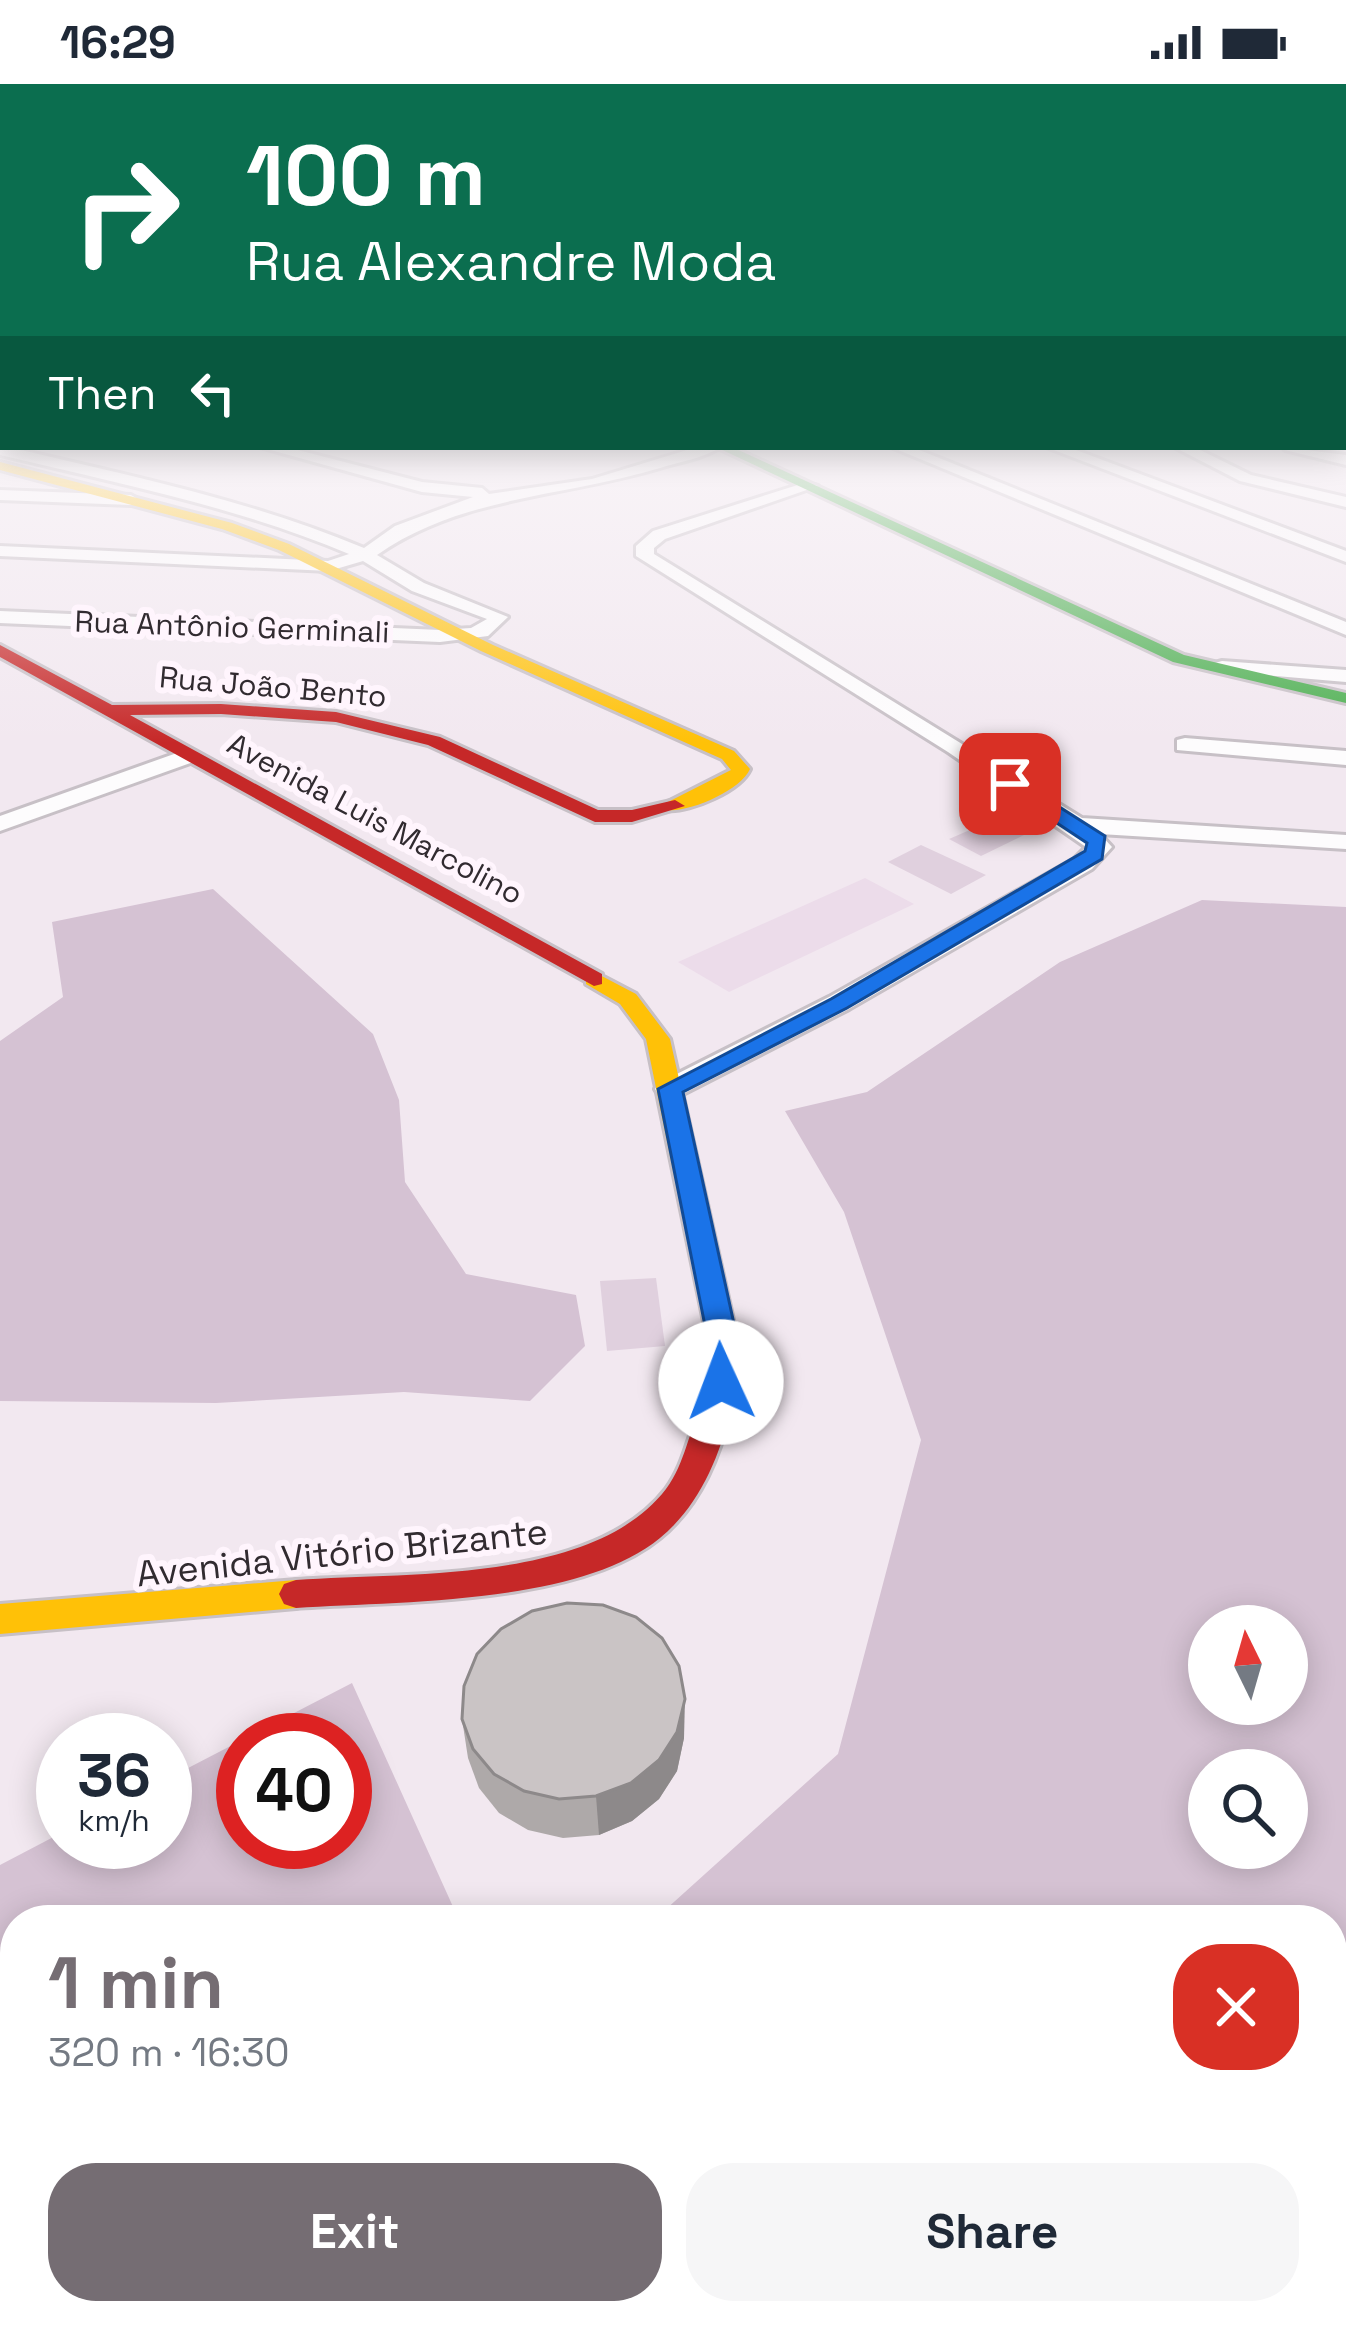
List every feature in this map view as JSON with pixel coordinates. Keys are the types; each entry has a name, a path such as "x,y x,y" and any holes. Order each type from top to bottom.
{"street":[{"path":"246,534 329,566 464,636 487,629 498,616 418,587 314,534"},
{"path":"0,551 329,566 365,556 396,534"},
{"path":"665,534 645,545 645,556 1076,824 1100,847 1083,864 839,1004 670,1089"},
{"path":"912,534 1200,666 1346,698"},
{"path":"1112,534 1346,629"},
{"path":"1285,534 1346,557"},
{"path":"1314,534 1346,544"},
{"name":"Rua Antônio Germinali","path":"0,617 464,636"},
{"name":"Rua João Bento","path":"106,710 212,708 376,725 423,737 595,816 613,818 667,808 737,778 741,770 728,755 464,636"},
{"name":"Avenida Luis Marcolino","path":"0,650 526,938 628,999 658,1039 670,1089"},
{"path":"1200,666 1346,676"},
{"path":"1185,745 1346,758"},
{"path":"0,824 188,756"},
{"path":"1076,824 1346,842"},
{"name":"Avenida Vitório Brizante","path":"0,1619 500,1576 573,1563 632,1540 680,1495 707,1452 725,1351 670,1089"}],"shaded area":[{"path":"993,820 1024,835 981,856 949,839"},
{"path":"921,845 986,875 951,894 888,862"},
{"path":"865,878 914,904 729,992 678,962"},
{"path":"213,889 373,1034 399,1100 405,1182 466,1274 576,1295 585,1346 530,1401 404,1392 216,1403 0,1401 0,1041 63,997 52,922"},
{"path":"1202,900 1346,907 1346,1905 671,1905 838,1754 921,1440 844,1212 785,1111 867,1092 1060,962"},
{"path":"656,1278 665,1346 607,1351 600,1281"},
{"path":"352,1683 366,1713 294,1713"},
{"path":"372,1727 452,1905 0,1905 0,1865 36,1846 36,1869 192,1869 192,1766 216,1754 216,1869 372,1869"}],"building":[{"path":"567,1603 603,1605 636,1617 662,1638 679,1666 685,1699 677,1732 659,1760 631,1783 596,1796 559,1799 524,1791 494,1774 473,1749 462,1719 464,1686 477,1654 501,1629 532,1611"}],"traffic: fast":[{"path":"909,534 1179,659 1346,698"}],"traffic: slow":[{"path":"248,534 487,648 728,755 741,769 737,778 675,806"},
{"path":"594,979 628,999 658,1039 725,1351 714,1412"},
{"path":"0,1619 296,1594"}],"traffic: jam":[{"path":"0,650 594,979"},
{"path":"107,710 221,709 336,717 434,741 595,816 632,816 675,806"},
{"path":"296,1594 516,1576 599,1555 648,1529 675,1501 704,1450 714,1412"}],"route":[{"path":"721,1382 725,1351 670,1089 839,1004 1083,864 1100,847 1076,824 1010,784"}]}
